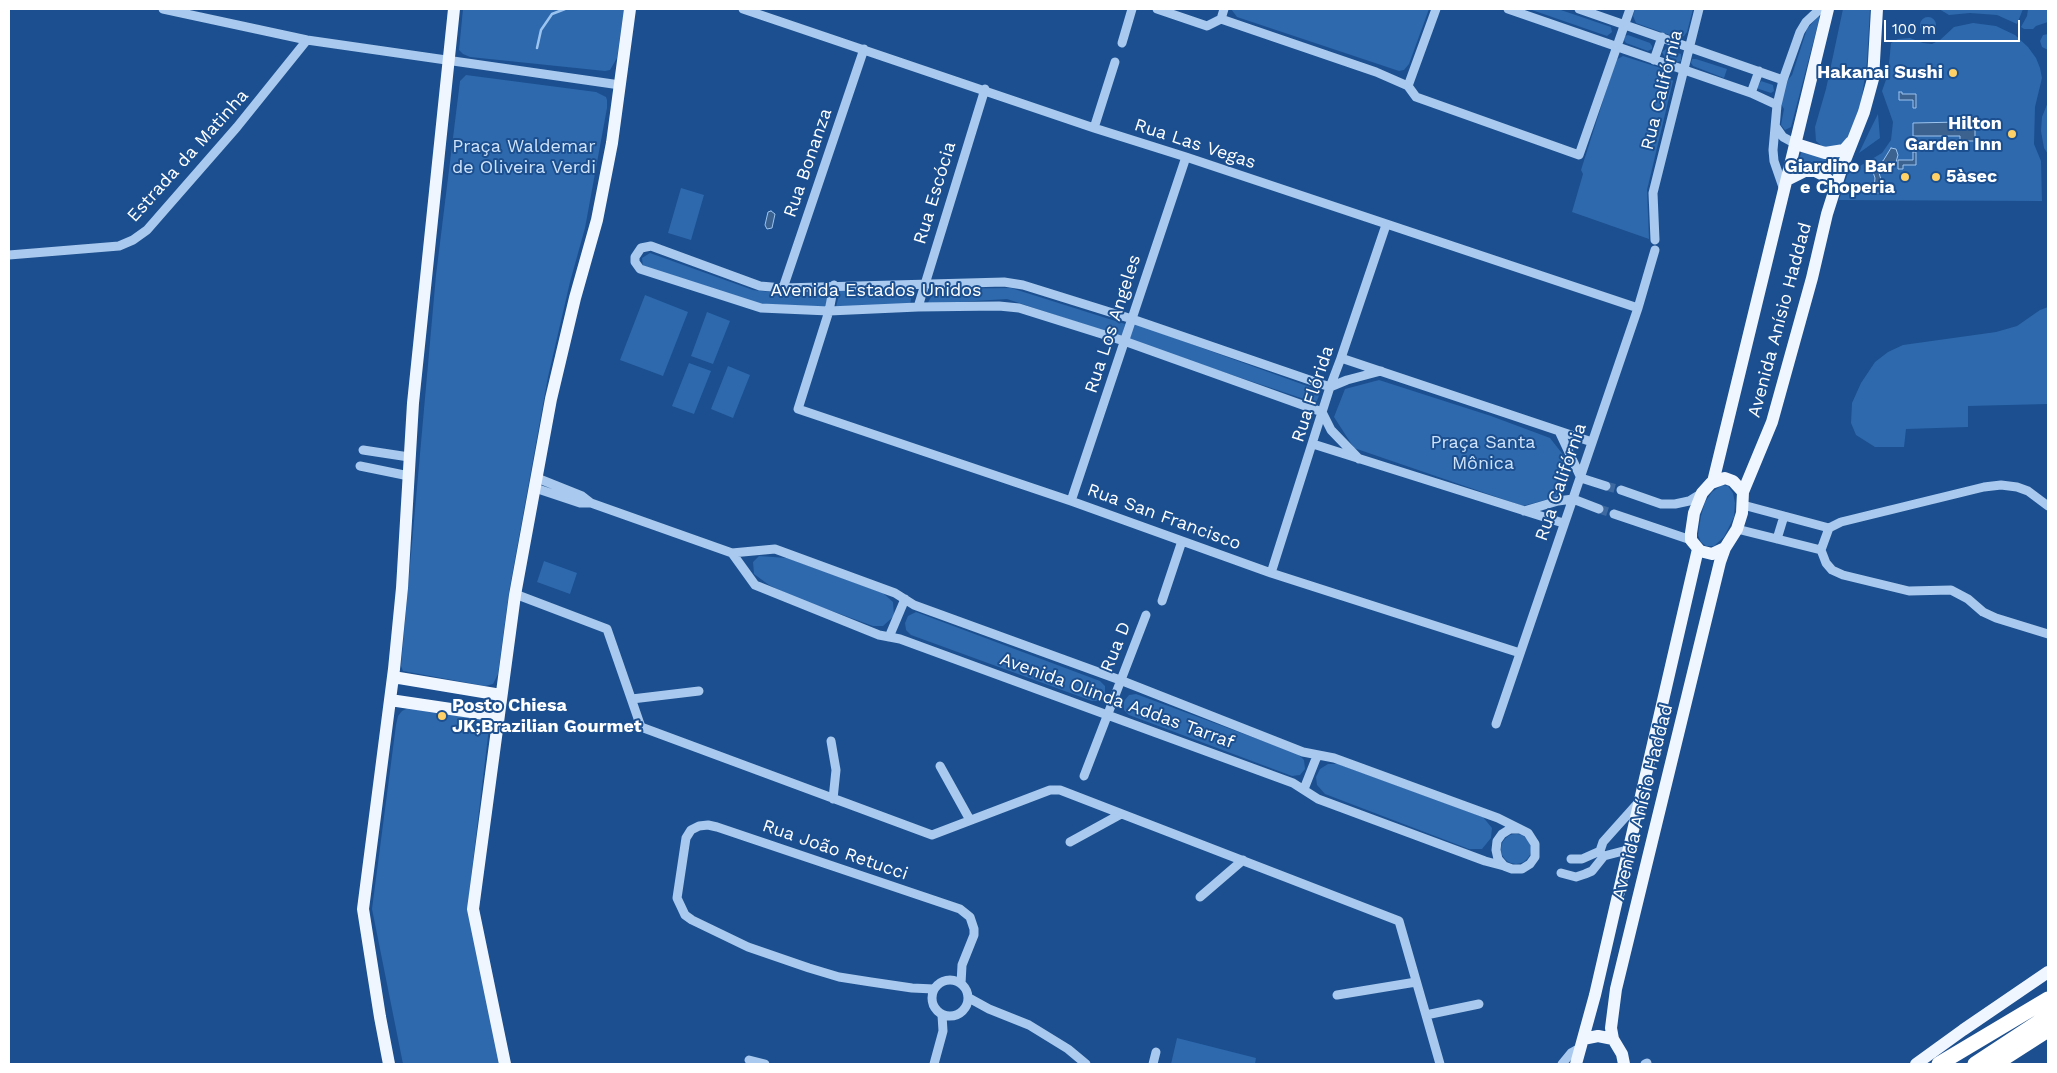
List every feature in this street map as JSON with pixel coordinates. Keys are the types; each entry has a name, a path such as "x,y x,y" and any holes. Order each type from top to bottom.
{"highway":[{"path":"1939,1064 2048,999"},
{"path":"1975,1064 2048,1016"},
{"path":"1995,1064 2048,1030"},
{"path":"2009,1064 2027,1043"}],"main road":[{"path":"389,1064 378,1008 363,909 393,677 402,588 409,457 454,9"},
{"path":"505,1064 472,909 515,594 551,399 575,298 597,220 612,143 630,9"},
{"name":"Avenida Anísio Haddad","path":"1576,1064 1595,995 1694,544 1694,513 1702,493 1713,482 1828,9"},
{"name":"Avenida Anísio Haddad","path":"1624,1064 1620,1048 1613,1040 1610,1021 1616,989 1725,548 1737,529 1743,499 1772,422 1812,278 1827,214 1864,112 1873,79 1877,9"},
{"path":"1796,144 1825,153 1844,150 1853,141"},
{"path":"1786,185 1805,171 1814,171 1824,175 1834,191"},
{"path":"1713,482 1724,478 1733,481 1743,499"},
{"path":"1694,544 1700,551 1712,554 1725,548"},
{"path":"393,677 501,695"},
{"path":"390,700 498,716"},
{"path":"1916,1064 2048,972"},
{"path":"1582,1043 1598,1036 1613,1040"}],"street":[{"path":"163,9 307,40 449,62 620,85"},
{"name":"Rua Las Vegas","path":"744,9 985,89 1094,128 1638,308"},
{"path":"1122,42 1132,9"},
{"path":"1157,9 1207,26 1221,19 1376,72 1408,86 1416,97 1579,155 1630,9"},
{"path":"1221,19 1224,9"},
{"path":"1408,86 1436,9"},
{"path":"1508,9 1778,104"},
{"path":"1579,9 1783,80"},
{"name":"Rua Califórnia","path":"1656,240 1653,193 1699,9"},
{"path":"1786,185 1774,161 1773,150 1778,104 1783,80 1800,32 1806,22 1820,9"},
{"path":"1654,60 1662,37"},
{"name":"Estrada da Matinha","path":"9,255 118,246 133,240 146,230 237,127 307,40"},
{"name":"Rua Bonanza","path":"783,288 864,49"},
{"path":"1094,128 1115,62"},
{"path":"1751,93 1759,71"},
{"name":"Rua Escócia","path":"918,307 985,89"},
{"path":"1776,127 1783,137 1796,144"},
{"name":"Rua Los Angeles","path":"1071,501 1186,157"},
{"name":"Rua Flórida","path":"1271,573 1330,387 1342,358 1386,225"},
{"name":"Avenida Estados Unidos","path":"1322,412 1124,341 1019,308 999,306 918,307 829,311 761,308 640,269 635,262 635,258 641,248 651,246 760,286 783,288 924,283 1004,282 1022,285 1132,319 1330,387"},
{"name":"Rua Califórnia","path":"1496,724 1563,523 1581,478 1638,308 1655,250"},
{"path":"829,311 834,286"},
{"name":"Rua San Francisco","path":"829,311 798,409 1071,501 1271,573 1520,653"},
{"path":"1342,358 1592,442"},
{"path":"1330,387 1347,380 1381,371"},
{"path":"1322,412 1331,430 1359,459"},
{"path":"1558,431 1581,478 1606,486"},
{"path":"1313,444 1563,523"},
{"path":"363,450 409,457"},
{"path":"373,469 376,452"},
{"path":"360,466 409,476"},
{"name":"Avenida Olinda Addas Tarraf","path":"536,483 580,503 591,503 732,553 775,549 895,593 914,605 1120,680 1317,756 1334,758 1498,818 1520,829"},
{"path":"1743,499 1784,516 1829,528 1850,520 1984,487 2001,485 2018,487 2028,491 2048,506"},
{"path":"1621,490 1661,504 1676,504 1689,501 1702,493"},
{"path":"1524,511 1558,501 1573,499 1600,508"},
{"path":"1614,514 1694,544"},
{"path":"1777,539 1784,516"},
{"path":"1829,528 1821,550 1826,564 1832,570 1843,575 1909,591 1951,590 1968,599 1983,612 1996,618 2048,634"},
{"path":"1737,529 1821,550"},
{"path":"1162,601 1182,541"},
{"name":"Avenida Olinda Addas Tarraf","path":"732,553 754,586 879,636 900,639 1293,783 1318,799 1485,861 1504,866"},
{"path":"515,594 607,628 641,727 932,836 1050,790 1068,792 1398,920 1440,1064"},
{"path":"889,637 905,599"},
{"name":"Rua D","path":"1084,776 1146,614"},
{"path":"632,699 699,691"},
{"path":"831,741 836,770 833,799"},
{"path":"1304,789 1317,756"},
{"path":"940,766 970,820"},
{"path":"1572,857 1588,853 1603,842 1637,804"},
{"path":"1070,842 1121,814"},
{"name":"Rua João Retucci","path":"933,993 839,977 800,966 748,947 692,920 685,915 677,898 686,838 691,830 699,826 717,827 960,909 973,922 974,935 962,965"},
{"path":"1520,829 1534,839 1535,857 1530,864 1522,869 1512,869 1504,866 1498,859 1497,841 1502,834 1510,830 1520,829"},
{"path":"1561,871 1577,875 1592,871 1602,854 1603,842"},
{"path":"1572,857 1627,850"},
{"path":"1572,857 1577,875"},
{"path":"1200,897 1243,860"},
{"path":"949,980 962,965"},
{"path":"961,984 962,965"},
{"path":"949,980 961,984 967,990 967,1003 960,1014 947,1016 934,1007 933,993 940,982 949,980"},
{"path":"1337,995 1416,982"},
{"path":"967,1003 989,1009 1029,1025 1068,1049 1086,1064"},
{"path":"1426,1015 1479,1004"},
{"path":"934,1064 947,1016"},
{"path":"1562,1064 1582,1043"},
{"path":"1153,1064 1156,1052"},
{"path":"749,1060 765,1064"}],"green space":[{"path":"463,9 624,9 617,58 610,70 605,71 470,57 459,50"},
{"path":"1231,9 1429,9 1409,64 1404,70 1399,71 1237,17"},
{"path":"1529,9 1558,9 1611,27 1612,32 1607,36"},
{"path":"1635,9 1693,9 1687,32 1684,36 1678,38 1636,23 1633,16"},
{"path":"1843,9 1870,9 1867,62 1861,103 1848,137 1838,147 1824,148 1816,141 1815,127 1826,89"},
{"path":"1939,9 2023,9 2017,24 1997,15 1970,13 1949,15"},
{"path":"2028,9 2048,9 2048,22 2033,29 2024,29 2021,27 2027,16"},
{"path":"1819,15 1791,127 1785,130 1781,125 1784,109 1780,102 1786,82 1792,75 1807,29"},
{"path":"1928,17 1934,19 1936,25 1934,31 1928,33 1922,31 1920,25 1922,19"},
{"path":"1973,23 1996,26 2015,35 2028,47 2040,68 2042,78 2035,107 2034,144 2041,161 2042,201 1839,200 1848,173 1882,153 1891,140 1893,122 1882,91 1888,74 1891,43 1898,39 1910,38 1932,44 1940,40 1954,27"},
{"path":"2048,34 2048,50 2042,47 2040,41 2043,35"},
{"path":"1628,35 1650,43 1652,49 1648,51 1626,43 1624,40 1625,36"},
{"path":"1666,49 1681,54 1681,61 1678,62 1665,58 1662,52"},
{"path":"1623,56 1664,69 1673,81 1647,190 1649,239 1572,212 1583,174 1581,170 1616,60"},
{"path":"1692,59 1727,69 1724,78 1693,66 1691,63"},
{"name":"Praça Waldemar de Oliveira Verdi","path":"466,75 596,92 606,97 607,100 585,228 570,282 548,377 509,592 498,674 493,684 485,686 403,671 401,666 436,275 460,81"},
{"path":"1761,81 1773,85 1774,91 1771,93 1757,88"},
{"path":"2048,102 2048,154 2044,148 2041,131 2042,117"},
{"path":"1878,114 1880,138 1859,153 1869,132"},
{"path":"1802,150 1840,156 1833,177 1795,171"},
{"path":"681,188 704,195 691,240 668,233"},
{"path":"650,253 753,290 787,294 827,289 827,307 761,304 643,267 642,258"},
{"path":"841,287 913,288 910,305 836,307"},
{"path":"1011,288 1125,324 1122,337 1007,299 927,304 936,289"},
{"path":"645,295 688,312 663,376 620,360"},
{"path":"2048,307 2048,404 1968,406 1968,427 1906,429 1904,447 1875,447 1856,435 1851,423 1852,403 1861,383 1875,362 1888,352 1903,345 1996,332 2017,326 2040,310"},
{"path":"707,312 730,321 713,364 691,356"},
{"path":"1133,323 1321,391 1316,403 1128,340"},
{"path":"689,363 711,371 694,414 672,406"},
{"path":"728,366 750,375 733,418 711,409"},
{"name":"Praça Santa Mônica","path":"1379,380 1491,416 1550,438 1568,461 1556,497 1523,506 1354,448 1334,417 1345,389"},
{"path":"1722,485 1728,486 1733,493 1735,503 1734,517 1724,537 1714,546 1706,546 1701,542 1698,535 1701,516 1705,502 1712,492"},
{"path":"759,556 787,558 883,593 893,602 894,616 883,626 873,626 791,596 769,585 754,574 753,562"},
{"path":"544,561 577,573 570,594 537,582"},
{"path":"916,612 1100,681 1105,686 1105,694 1099,701 1092,701 911,635 906,630 905,623 908,616"},
{"path":"1136,694 1298,754 1304,760 1305,769 1300,775 1292,776 1129,715 1124,710 1124,701 1129,695"},
{"path":"408,708 480,719 485,721 489,728 468,903 500,1064 403,1064 372,909 396,725 398,716"},
{"path":"1328,764 1338,764 1483,817 1492,828 1491,838 1482,849 1469,849 1325,794 1317,785 1316,777 1320,769"},
{"path":"1516,834 1527,838 1531,849 1527,860 1516,864 1505,860 1501,849 1505,838"},
{"path":"1177,1038 1256,1058 1255,1064 1171,1064"}],"shaded area":[{"path":"1899,92 1902,92 1902,94 1916,94 1916,108 1913,108 1913,100 1899,100"},
{"path":"1960,117 1975,117 1975,141 1960,141 1960,136 1913,136 1913,123 1960,122"},
{"path":"1891,148 1896,149 1898,155 1896,162 1893,165 1882,167 1879,173 1883,186 1882,193 1877,193 1874,189 1875,178 1872,169 1877,163 1883,161"},
{"path":"1913,152 1916,152 1916,165 1903,165 1903,169 1898,169 1898,160 1913,160"},
{"path":"771,211 775,214 772,228 767,229 765,225 768,212"}],"waterway":[{"path":"537,48 541,30 552,14 565,9"}],"tunnel":[{"path":"1606,486 1621,490"},
{"path":"1599,509 1614,514"}],"place":[{"name":"Hakanai Sushi","path":"1953,73"},
{"name":"Hilton Garden Inn","path":"2012,134"},
{"name":"Giardino Bar e Choperia","path":"1905,177"},
{"name":"5àsec","path":"1936,177"},
{"name":"Posto Chiesa JK;Brazilian Gourmet","path":"442,716"}]}
